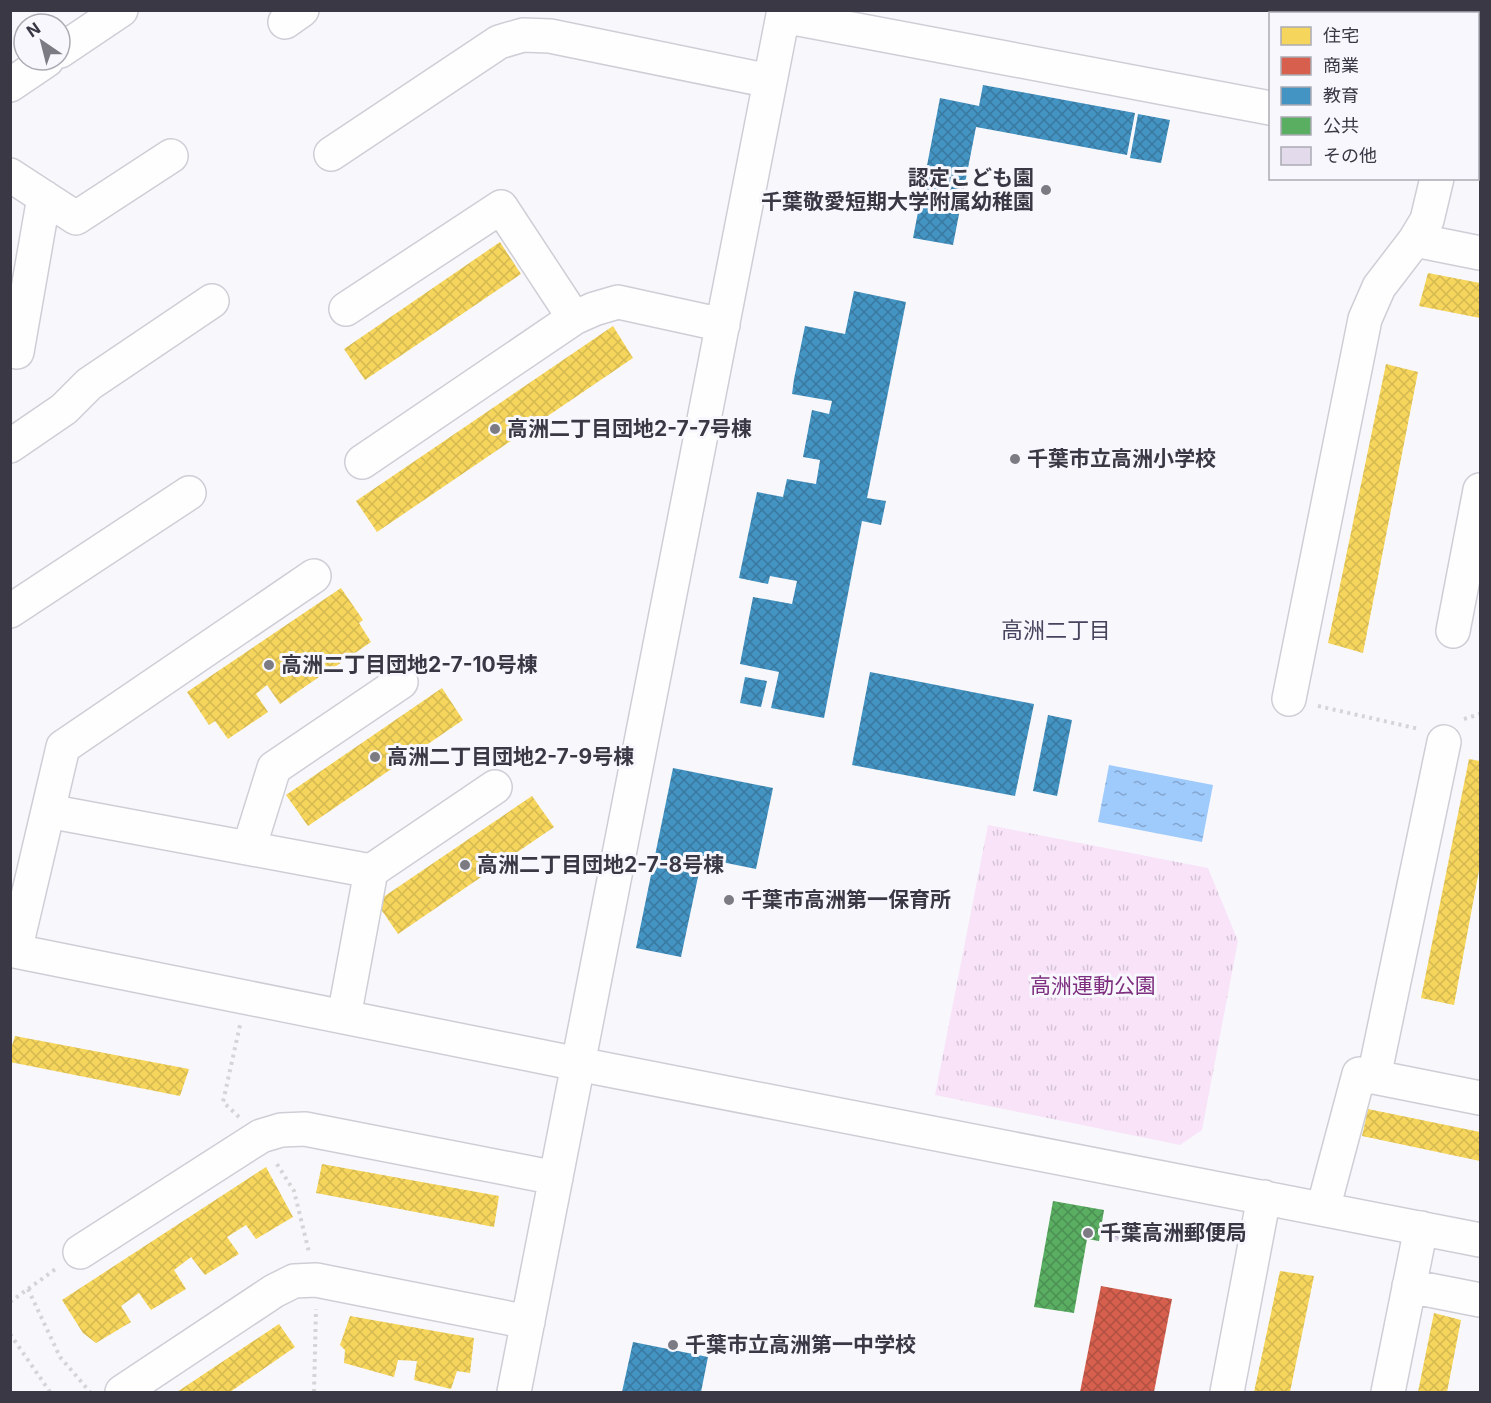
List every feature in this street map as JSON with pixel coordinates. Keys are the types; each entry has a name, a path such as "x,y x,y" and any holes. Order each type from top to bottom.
{"street":[{"path":"72,43 121,10"},
{"path":"514,1392 783,13 1269,108"},
{"path":"331,154 499,42 523,35 550,36 770,81"},
{"path":"10,85 29,72"},
{"path":"10,175 76,218 171,156"},
{"path":"1289,699 1365,319 1379,286 1415,240 1427,220 1437,180"},
{"path":"17,352 44,197"},
{"path":"346,309 501,207 574,318"},
{"path":"1415,240 1480,253"},
{"path":"10,446 64,409 89,384 212,301"},
{"path":"362,462 574,318 594,309 618,302 723,325"},
{"path":"1453,631 1480,490"},
{"path":"10,611 189,493"},
{"path":"314,576 63,747 13,950 578,1064 1480,1240"},
{"path":"249,848 274,768 401,682"},
{"path":"1374,1077 1442,731"},
{"path":"48,810 371,871 495,787"},
{"path":"344,1017 371,871"},
{"path":"1323,1209 1359,1074 1480,1098"},
{"path":"80,1252 261,1136 281,1130 305,1129 556,1178"},
{"path":"1227,1392 1264,1197"},
{"path":"1388,1392 1420,1228"},
{"path":"122,1392 273,1291 294,1281 316,1280 528,1322"},
{"path":"1409,1286 1480,1300"}],"path":[{"path":"1289,699 1442,731 1480,714"},
{"path":"246,998 223,1102 261,1136"},
{"path":"10,1302 80,1252"},
{"path":"28,1289 60,1357 90,1392"},
{"path":"10,1334 50,1392"}],"green space":[{"name":"高洲運動公園","path":"988,825 1208,868 1238,941 1202,1130 1180,1145 935,1095"}],"water":[{"path":"1109,765 1213,785 1202,842 1098,822"}],"building: 住宅":[{"path":"1345,10 1381,10 1381,12 1344,12"},
{"path":"500,242 521,274 365,380 344,349"},
{"path":"1428,273 1480,283 1480,318 1419,306"},
{"name":"高洲二丁目団地2-7-7号棟","path":"613,326 633,358 377,532 356,501"},
{"path":"1386,364 1418,372 1363,653 1328,643"},
{"name":"高洲二丁目団地2-7-10号棟","path":"341,588 363,620 359,623 371,642 329,671 317,652 307,659 319,677 280,704 267,685 256,694 268,712 228,739 215,721 209,725 187,692"},
{"name":"高洲二丁目団地2-7-9号棟","path":"442,688 463,720 308,826 286,795"},
{"path":"1469,759 1480,761 1480,865 1454,1005 1421,998"},
{"name":"高洲二丁目団地2-7-8号棟","path":"532,796 554,827 398,934 376,902"},
{"path":"15,1036 189,1069 180,1096 10,1062 10,1052"},
{"path":"1368,1109 1480,1132 1480,1161 1362,1136"},
{"path":"322,1164 499,1196 494,1227 316,1193"},
{"path":"266,1167 293,1217 256,1239 246,1225 227,1237 239,1254 205,1275 191,1257 174,1270 186,1289 151,1310 139,1293 121,1306 131,1322 96,1343 83,1333 62,1300"},
{"path":"1280,1271 1314,1276 1290,1392 1254,1392"},
{"path":"1434,1313 1461,1320 1447,1392 1418,1392"},
{"path":"350,1316 474,1338 470,1373 457,1371 451,1389 414,1380 417,1361 398,1360 394,1377 344,1363 345,1350 340,1345"},
{"path":"279,1324 295,1347 230,1392 177,1392"}],"building: 商業":[{"path":"1101,1286 1172,1299 1154,1392 1080,1392"}],"building: 教育":[{"path":"983,85 1135,113 1127,155 976,127 953,245 913,238 940,98 979,106"},
{"path":"1138,114 1170,120 1161,163 1130,158"},
{"path":"854,291 906,302 867,498 886,501 881,525 862,521 824,718 771,708 779,672 740,664 753,597 792,604 797,581 770,576 768,584 739,578 757,492 783,497 787,479 816,484 820,460 803,457 812,410 829,414 832,401 792,394 794,379 805,326 845,334"},
{"path":"870,672 1034,704 1015,796 852,765"},
{"path":"745,677 767,681 761,707 740,703"},
{"path":"1048,715 1072,720 1057,796 1033,791"},
{"path":"673,768 773,788 756,869 702,858 681,957 636,948"},
{"path":"633,1342 708,1357 701,1392 622,1392"}],"building: 公共":[{"path":"1053,1201 1104,1210 1099,1241 1087,1239 1074,1313 1034,1307"}],"building: その他":[{"path":"1116,1221 1134,1225 1130,1243 1113,1240"}],"place":[{"name":"認定こども園 千葉敬愛短期大学附属幼稚園","path":"1046,190"},
{"name":"高洲二丁目団地2-7-7号棟","path":"495,429"},
{"name":"千葉市立高洲小学校","path":"1015,459"},
{"name":"高洲二丁目団地2-7-10号棟","path":"269,665"},
{"name":"高洲二丁目団地2-7-9号棟","path":"375,757"},
{"name":"高洲二丁目団地2-7-8号棟","path":"465,865"},
{"name":"千葉市高洲第一保育所","path":"729,900"},
{"name":"千葉高洲郵便局","path":"1088,1233"},
{"name":"千葉市立高洲第一中学校","path":"673,1345"}],"district":[{"name":"高洲二丁目","path":"1056,630"}]}
